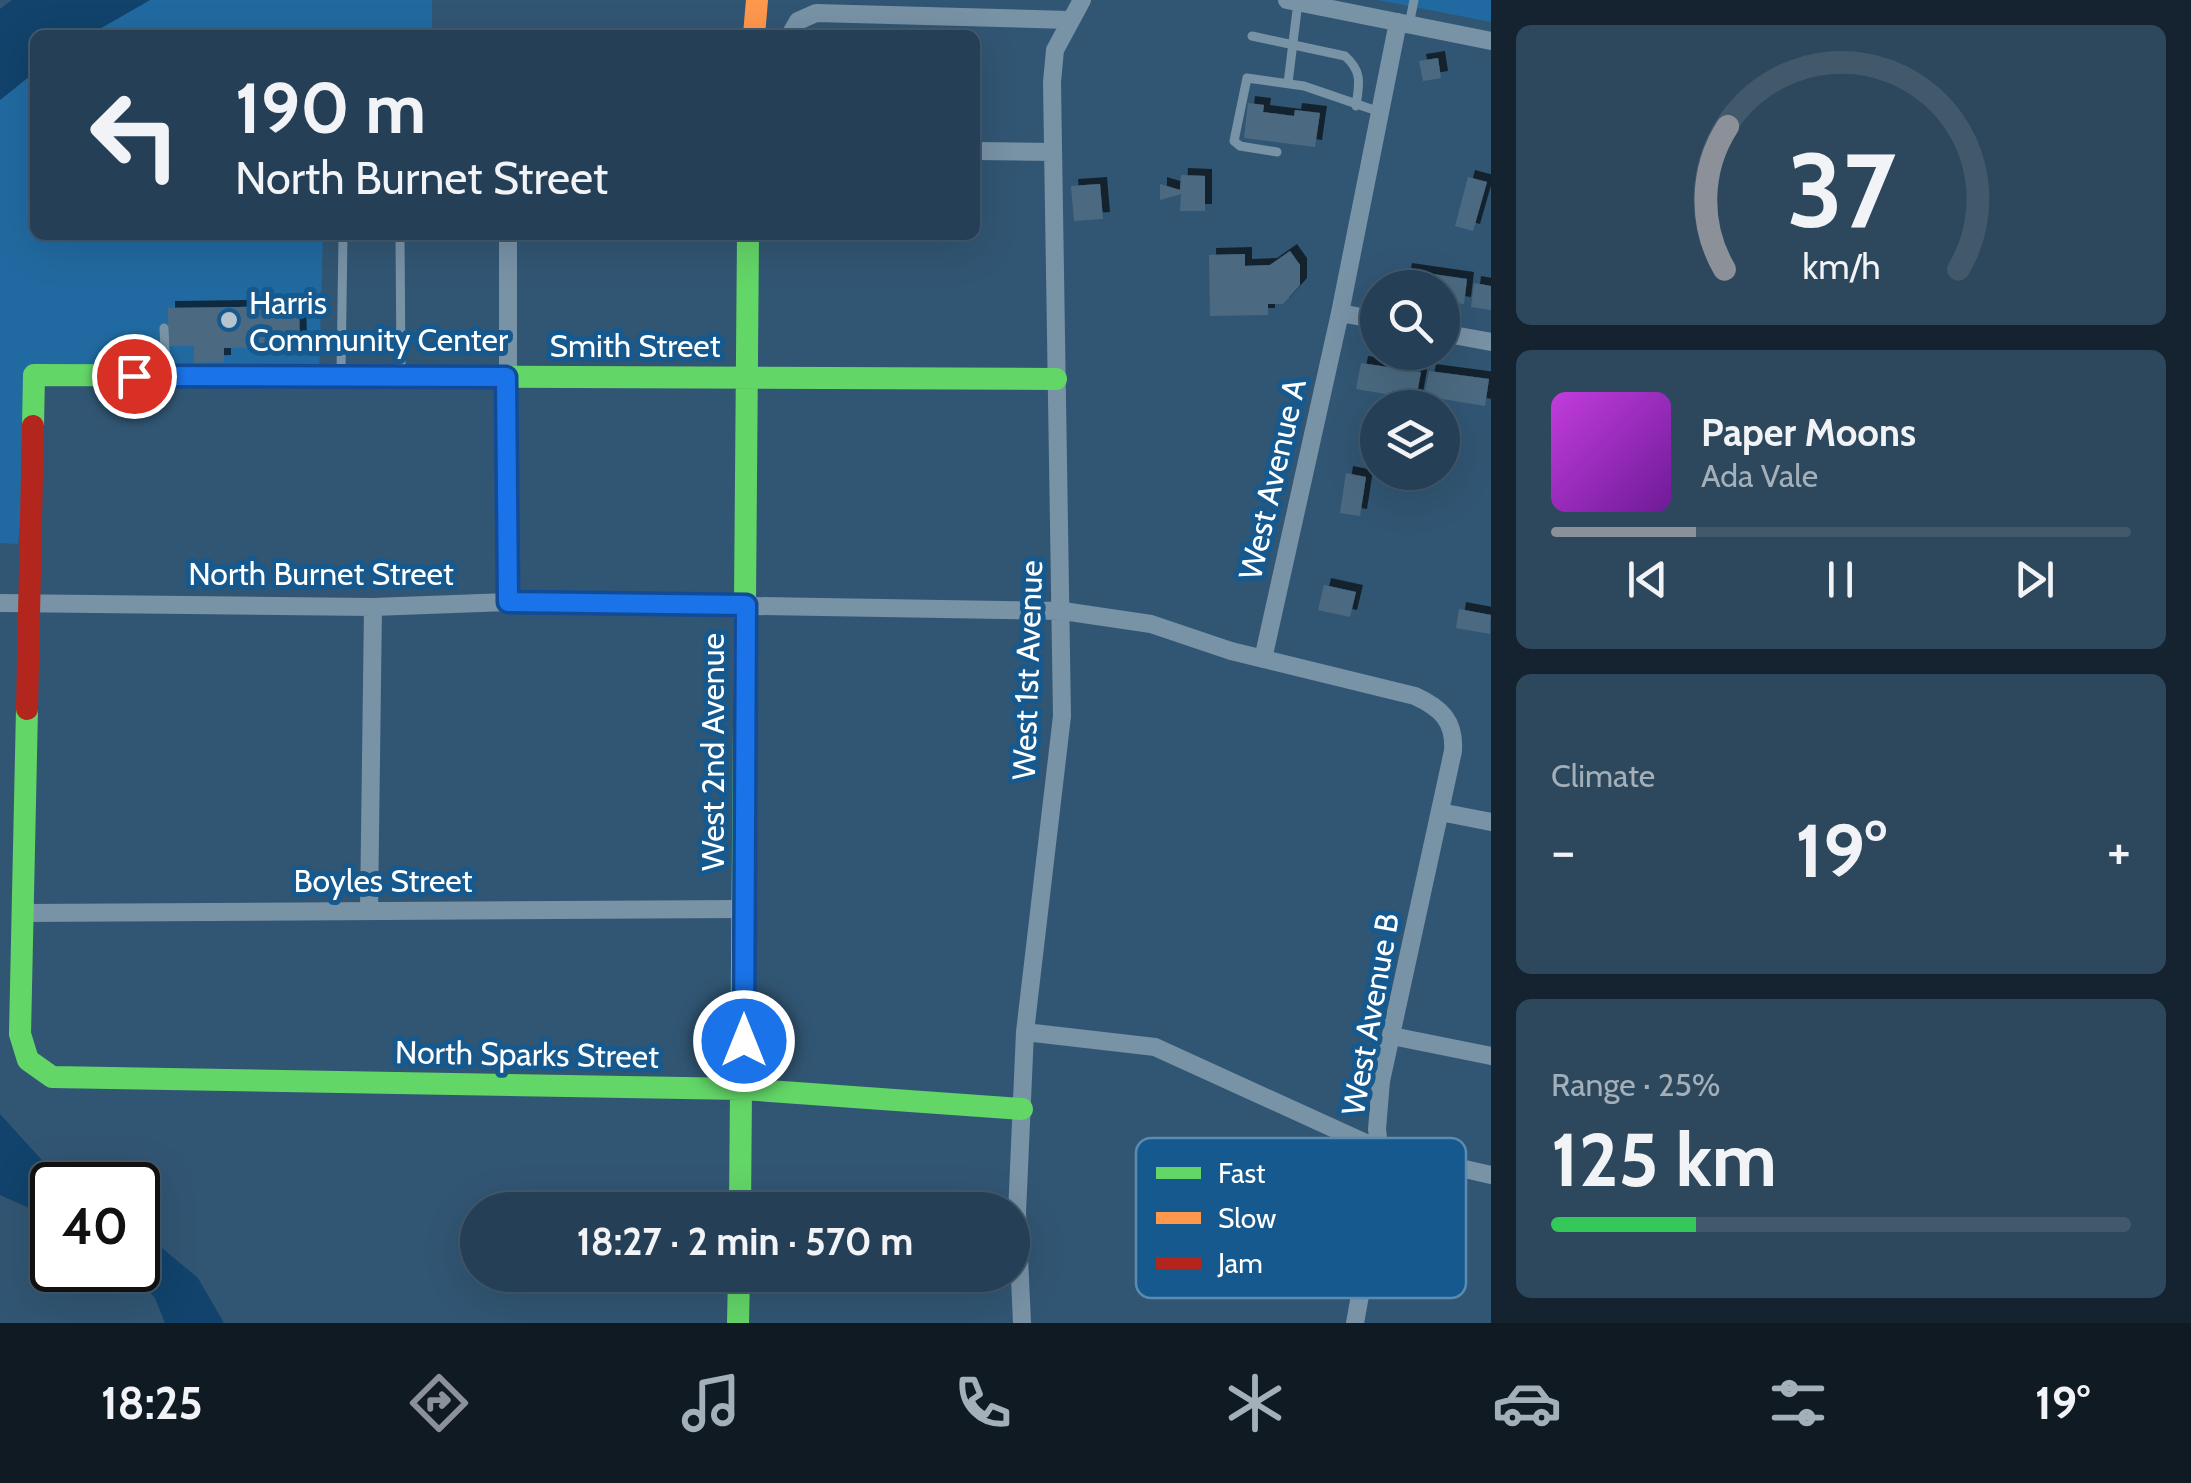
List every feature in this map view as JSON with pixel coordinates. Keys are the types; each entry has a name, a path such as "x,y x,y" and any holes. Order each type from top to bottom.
{"street":[{"path":"754,30 756,0"},
{"name":"West 1st Avenue","path":"1022,1323 1018,1213 1025,1032 1058,758 1062,611 1053,152 1056,50 1082,0"},
{"path":"1293,1 1491,41"},
{"path":"793,30 798,21 816,12 1069,20"},
{"name":"West Avenue A","path":"1263,659 1380,112 1403,24"},
{"path":"980,151 1053,152"},
{"path":"508,240 508,602"},
{"name":"West 2nd Avenue","path":"740,1192 748,240"},
{"path":"1340,313 1360,317"},
{"path":"1460,336 1491,342"},
{"name":"Smith Street","path":"30,604 34,375 1056,378"},
{"name":"North Burnet Street","path":"0,602 373,607 508,602 1062,611 1151,624 1263,659 1415,696 1447,717"},
{"path":"22,912 30,604"},
{"path":"368,910 373,607"},
{"name":"West Avenue B","path":"1380,1138 1378,1099 1453,751 1447,717"},
{"path":"1440,812 1491,822"},
{"name":"Boyles Street","path":"22,912 744,909"},
{"name":"North Sparks Street","path":"22,912 20,1034 24,1056 32,1068 62,1080 742,1090 1022,1109"},
{"path":"1025,1032 1155,1047 1355,1138"},
{"path":"1392,1036 1491,1056"},
{"path":"1466,1169 1491,1175"},
{"path":"738,1323 739,1292"},
{"name":"West Avenue B","path":"1354,1323 1359,1298"}],"lane":[{"path":"1403,24 1414,0"},
{"path":"1288,84 1293,1"},
{"path":"1252,36 1345,56 1357,66 1356,106"},
{"path":"1277,152 1240,146 1234,135 1247,78 1288,84 1380,112"},
{"path":"341,376 343,240"},
{"path":"400,240 401,377"},
{"path":"164,328 166,376"}],"shaded area":[{"path":"12,0 150,0 98,30 30,30 30,76 0,100 0,9"},
{"path":"150,0 432,0 432,30 98,30"},
{"path":"1378,0 1491,0 1491,22"},
{"path":"30,76 30,240 323,240 319,376 35,375 18,544 0,543 0,100"},
{"path":"0,1114 44,1162 30,1162 30,1208 0,1195"},
{"path":"160,1246 198,1278 224,1323 165,1323 149,1292 160,1292"}],"building":[{"path":"1438,58 1441,78 1423,81 1419,61"},
{"path":"1248,103 1264,105 1263,112 1294,116 1295,110 1320,113 1315,147 1244,138"},
{"path":"1181,175 1205,176 1205,211 1180,211 1181,194 1160,200 1160,184 1180,190"},
{"path":"1468,177 1487,182 1473,231 1455,226"},
{"path":"1100,184 1103,219 1074,221 1071,186"},
{"path":"1290,251 1300,265 1300,285 1283,304 1268,304 1268,315 1210,316 1209,255 1245,254 1245,266 1270,265"},
{"path":"1460,278 1467,279 1464,304 1460,303"},
{"path":"1474,283 1491,286 1491,310 1471,307"},
{"path":"299,306 300,347 224,348 224,362 194,363 194,346 168,346 168,308"},
{"path":"1360,368 1421,372 1418,390 1356,389"},
{"path":"1429,371 1489,379 1485,406 1460,402 1460,390 1425,390"},
{"path":"1346,473 1360,476 1360,490 1364,490 1360,516 1340,513"},
{"path":"1324,585 1356,592 1350,617 1318,610"},
{"path":"1459,609 1491,615 1490,634 1456,628"}],"traffic: fast":[{"path":"740,1192 748,240"},
{"path":"33,426 34,375 1056,379"},
{"path":"27,709 20,1034 28,1060 52,1077 742,1089 1022,1109"},
{"path":"738,1323 739,1292"}],"traffic: slow":[{"path":"754,30 757,0"}],"traffic: jam":[{"path":"27,709 33,426"}],"place":[{"name":"Harris Community Center","path":"229,320"}],"route":[{"path":"134,376 506,377 508,602 746,605 744,1041"}]}
